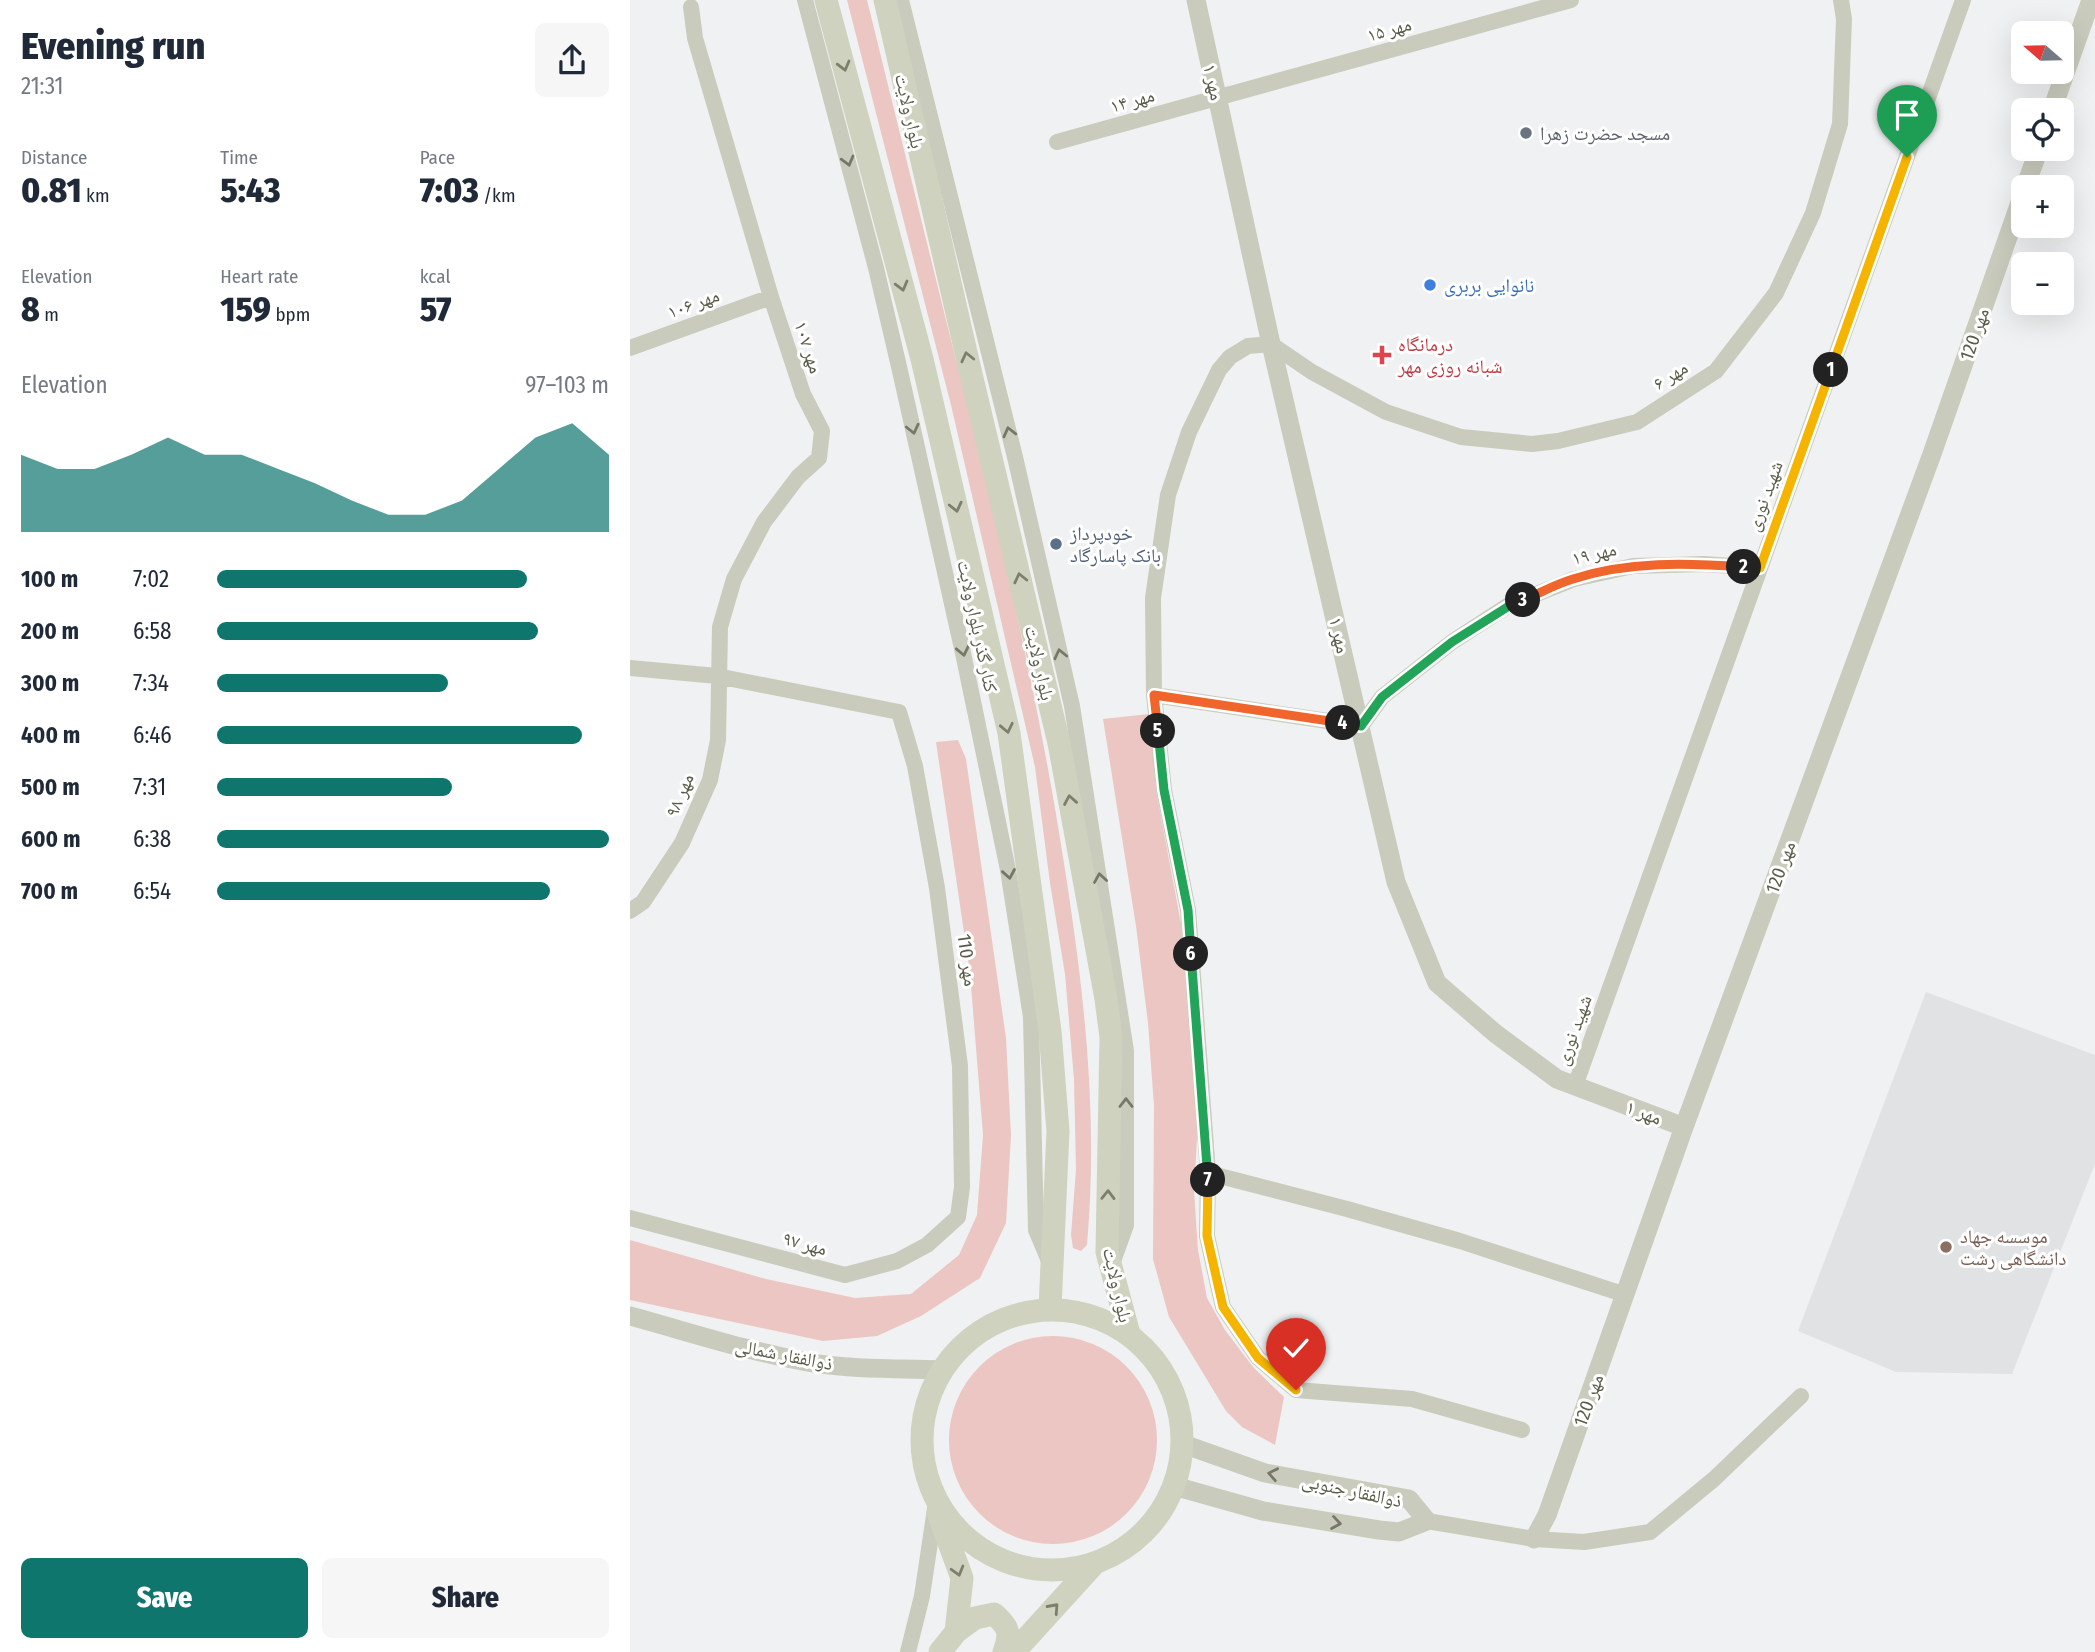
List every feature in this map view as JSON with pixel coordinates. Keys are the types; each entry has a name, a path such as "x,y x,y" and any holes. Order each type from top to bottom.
{"main road":[{"path":"826,0 922,359 1009,733 1051,1031 1058,1131 1050,1309"},
{"name":"بلوار ولایت","path":"885,0 1059,743 1106,999 1111,1037 1107,1252 1129,1334"},
{"path":"935,1506 977,1548 1013,1566 1054,1571 1094,1564 1120,1552 1153,1523 1174,1486 1183,1444 1177,1402 1159,1364 1129,1334 1092,1315 1050,1309 1008,1316 970,1338 942,1370 925,1406 921,1446 935,1506 961,1578 956,1632"},
{"path":"1014,1652 1094,1564"},
{"path":"940,1652 956,1632 975,1618 994,1614 1006,1624 1009,1637 1004,1652"}],"street":[{"name":"کنار گذر بلوار ولایت","path":"805,0 876,268 963,653 1008,870 1031,1017 1036,1230 1052,1269"},
{"path":"901,0 1015,457 1072,706 1126,1051 1126,1225 1111,1267"},
{"name":"مهر ۱","path":"1196,0 1396,882 1437,983 1496,1034 1557,1079 1684,1127"},
{"name":"مهر ۱۵","path":"1218,97 1571,0"},
{"name":"مهر ۶","path":"1272,344 1312,372 1386,412 1461,438 1532,444 1558,441 1637,422 1716,371 1776,293 1813,213 1840,124 1844,19 1841,0"},
{"name":"شهید نوری","path":"1575,1086 1963,0"},
{"path":"2056,98 2091,0"},
{"name":"مهر ۱۰۷","path":"691,7 695,38 771,297 803,394 822,431 819,458 798,477 764,522 733,579 720,627 718,676"},
{"name":"مهر ۱۴","path":"1057,142 1218,97"},
{"name":"مهر 120","path":"1534,1539 1547,1515 1684,1127 1936,441 2011,228"},
{"name":"مهر ۱۰۶","path":"630,348 771,297"},
{"path":"1272,344 1248,346 1230,357 1219,370 1189,432 1168,495 1153,598 1154,695 1164,790 1188,910 1208,1173 1207,1236 1223,1307 1258,1358 1296,1390 1412,1399 1522,1430"},
{"name":"مهر ۱۹","path":"1361,726 1382,697 1452,642 1509,606 1574,579 1633,566 1704,564 1760,568"},
{"path":"630,668 718,676"},
{"name":"مهر 110","path":"718,676 899,712 915,766 937,888 960,1066 962,1187 958,1217"},
{"name":"مهر ۹۸","path":"630,911 643,902 682,843 710,780 718,740 718,676"},
{"path":"1154,695 1361,726"},
{"path":"1208,1173 1460,1241 1626,1295"},
{"name":"مهر ۹۷","path":"630,1218 845,1275 897,1261 927,1245 958,1217"},
{"name":"ذوالفقار شمالی","path":"630,1316 809,1363 942,1370"},
{"path":"1427,1521 1534,1539 1584,1542 1650,1532 1714,1479 1801,1396"},
{"name":"ذوالفقار جنوبی","path":"1174,1486 1263,1511 1379,1530 1399,1532 1427,1521 1409,1499 1265,1473 1183,1444"},
{"path":"908,1652 922,1596 935,1506"}],"shaded area":[{"path":"847,0 867,0 993,509 1045,753 1073,922 1089,1082 1090,1190 1087,1245 1081,1251 1073,1248 1071,1235 1076,1170 1074,1079 1065,974 1035,767 951,405"},
{"path":"1149,714 1156,790 1183,934 1198,1121 1194,1191 1198,1250 1207,1298 1225,1330 1253,1367 1284,1397 1275,1445 1242,1427 1226,1411 1169,1317 1153,1259 1154,1106 1148,1023 1136,926 1103,719"},
{"path":"958,740 966,759 1006,1038 1011,1135 1006,1223 980,1278 921,1316 877,1336 823,1341 630,1300 630,1240 766,1279 855,1298 911,1294 959,1255 977,1215 983,1135 970,973 936,742"},
{"name":"موسسه جهاد دانشگاهی رشت","path":"1926,992 2095,1055 2095,1164 2012,1374 1896,1372 1798,1331"},
{"path":"1053,1336 1093,1344 1111,1353 1127,1366 1140,1382 1149,1400 1157,1440 1149,1480 1140,1498 1127,1514 1111,1527 1093,1536 1053,1544 1013,1536 995,1527 979,1514 966,1498 957,1480 949,1440 957,1400 966,1382 979,1366 995,1353 1013,1344"}],"place":[{"name":"مسجد حضرت زهرا","path":"1526,133"},
{"name":"نانوایی بربری","path":"1430,285"},
{"name":"درمانگاه شبانه روزی مهر","path":"1382,355"},
{"name":"خودپرداز بانک پاسارگاد","path":"1056,544"},
{"name":"موسسه جهاد دانشگاهی رشت","path":"1946,1247"}],"route":[{"path":"1296,1390 1258,1358 1223,1307 1207,1236 1208,1173 1188,910 1164,790 1154,695 1361,726 1382,697 1452,642 1509,606 1574,579 1633,566 1704,564 1760,568 1907,157"}]}
